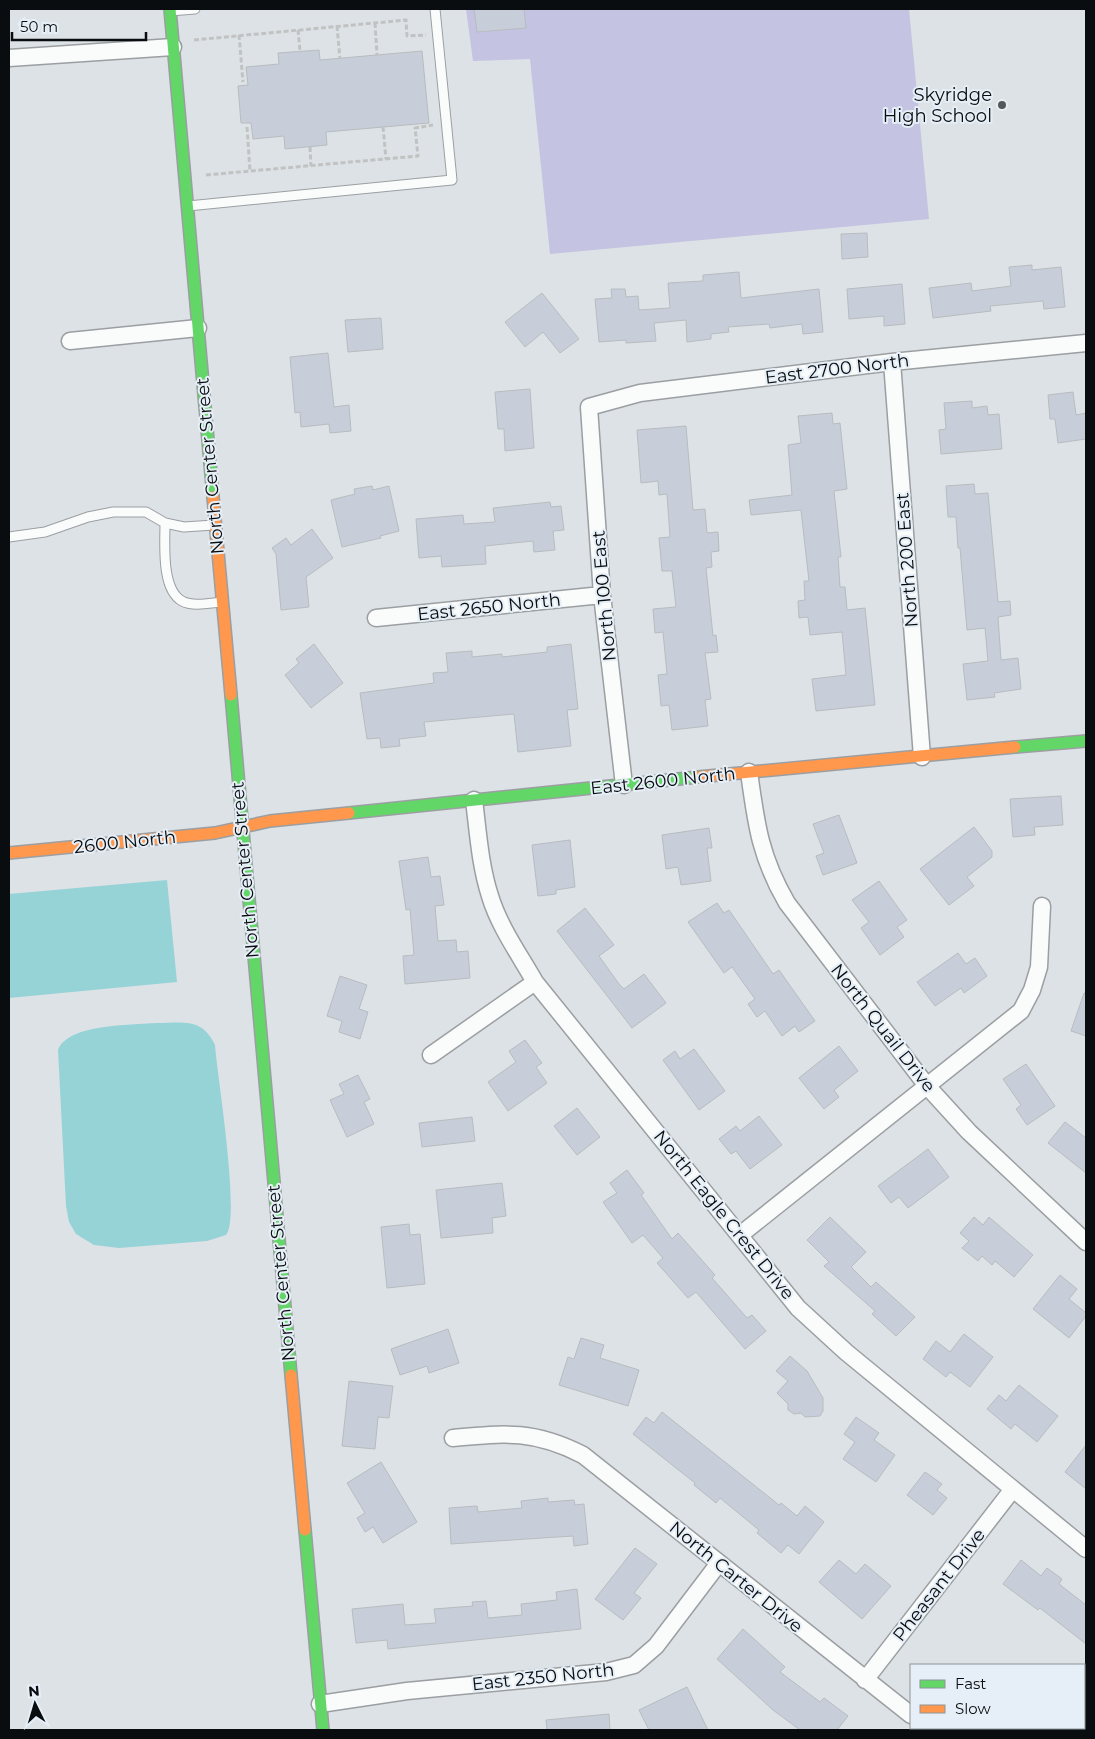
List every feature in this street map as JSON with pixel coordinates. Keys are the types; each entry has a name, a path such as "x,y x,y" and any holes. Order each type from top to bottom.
{"street":[{"name":"North Center Street","path":"170,10 241,827 323,1730"},
{"path":"9,58 173,47"},
{"path":"70,341 198,328"},
{"name":"East 2700 North","path":"589,407 640,393 892,362 1086,343"},
{"name":"North 200 East","path":"892,362 922,757"},
{"name":"North 100 East","path":"589,407 602,596 624,784"},
{"name":"East 2650 North","path":"376,618 602,596"},
{"name":"East 2600 North","path":"241,827 270,820 624,784 1086,741"},
{"name":"North Quail Drive","path":"749,772 758,835 772,878 786,903 927,1086 994,1156 1086,1242"},
{"name":"North Eagle Crest Drive","path":"474,800 482,866 490,896 500,922 535,982 798,1308 817,1326 1086,1550"},
{"name":"2600 North","path":"9,853 215,833 241,827"},
{"path":"740,1235 1021,1012 1032,990 1039,966 1042,906"},
{"path":"431,1055 535,982"},
{"name":"North Carter Drive","path":"452,1438 501,1433 529,1435 557,1442 583,1455 910,1715"},
{"name":"Pheasant Drive","path":"865,1680 1013,1489"},
{"name":"East 2350 North","path":"320,1704 407,1691 606,1672 634,1665 656,1646 719,1563"}],"lane":[{"path":"170,10 195,9"},
{"path":"187,206 452,180 435,9"},
{"path":"9,537 45,532 88,517 113,512 146,512 164,523 184,527 215,525"},
{"path":"164,523 167,578 174,594 183,602 195,604 222,602"}],"path":[{"path":"194,40 406,20 407,36 426,34 426,44"},
{"path":"375,23 377,55"},
{"path":"336,26 340,59"},
{"path":"298,30 300,51"},
{"path":"239,35 243,82"},
{"path":"206,174 418,156 416,128 434,127 433,117"},
{"path":"247,127 250,171"},
{"path":"383,127 386,159"},
{"path":"310,147 311,166"}],"shaded area":[{"path":"466,9 909,9 929,219 550,254 530,59 473,61"},
{"path":"167,880 177,982 9,998 9,894"},
{"path":"183,1023 198,1026 210,1036 215,1045 230,1175 230,1223 226,1235 207,1241 119,1248 94,1245 76,1234 69,1222 66,1206 58,1050 64,1041 74,1035 87,1031 116,1026"}],"building":[{"path":"474,9 524,9 526,28 477,32"},
{"path":"319,50 320,60 422,51 429,123 326,132 327,145 285,149 284,136 253,139 251,123 241,123 238,86 248,85 246,67 279,64 278,53"},
{"path":"867,233 868,257 842,259 841,234"},
{"path":"1032,265 1032,270 1061,267 1065,307 1044,309 1043,301 990,306 991,311 933,318 929,288 971,283 972,291 1011,286 1009,267"},
{"path":"739,272 741,298 819,289 823,332 803,334 802,324 770,328 769,324 728,327 729,332 711,334 711,339 687,342 686,320 654,323 656,341 626,343 626,340 599,342 595,299 612,298 611,289 625,289 626,297 638,296 639,310 670,308 668,283 703,281 703,275"},
{"path":"902,284 905,324 884,326 884,316 849,319 847,289"},
{"path":"542,293 579,339 560,353 543,332 525,347 505,322"},
{"path":"381,318 383,349 348,352 345,320"},
{"path":"328,353 334,407 349,405 351,431 330,433 329,424 301,427 300,412 295,413 290,357"},
{"path":"530,389 534,448 505,451 504,429 498,429 495,392"},
{"path":"1073,392 1076,415 1086,413 1086,439 1058,443 1055,419 1050,419 1048,395"},
{"path":"972,401 972,408 987,406 988,415 999,414 1002,449 941,454 939,430 946,429 944,403"},
{"path":"832,413 833,424 840,423 847,489 834,491 841,557 838,557 840,587 845,587 847,610 865,608 875,705 816,711 812,679 846,675 842,632 810,635 808,617 799,618 798,601 805,600 804,581 809,581 801,510 751,515 749,500 792,495 788,445 801,443 798,416"},
{"path":"686,426 693,510 705,509 707,533 718,532 719,551 711,552 712,567 706,568 713,636 716,635 718,652 705,653 711,699 705,700 708,726 672,730 669,705 661,706 658,675 667,674 663,632 655,633 653,609 676,607 672,571 662,571 659,538 670,537 667,494 659,495 658,481 641,483 637,430"},
{"path":"974,484 975,494 988,493 998,602 1010,601 1011,615 998,617 1001,660 1018,658 1021,689 994,693 995,697 967,700 963,664 988,661 985,628 967,630 956,517 948,517 946,486"},
{"path":"372,486 373,490 389,486 399,531 380,536 381,538 342,547 331,500 355,494 354,489"},
{"path":"550,502 551,507 561,506 564,530 553,531 555,550 534,552 533,541 485,546 486,564 442,567 441,556 419,558 416,519 463,515 464,524 495,522 493,508"},
{"path":"312,529 333,558 306,577 309,607 281,610 276,554 272,548 286,538 291,545"},
{"path":"314,644 343,683 311,708 285,675 299,663 296,659"},
{"path":"571,644 578,709 567,710 571,746 518,752 514,714 424,722 426,736 399,739 400,746 381,748 380,738 367,739 360,693 434,683 433,673 448,672 446,653 472,651 472,657 502,654 502,657 547,652 547,647"},
{"path":"1061,796 1063,825 1034,827 1035,835 1013,837 1010,799"},
{"path":"839,815 857,863 823,875 816,856 824,853 813,824"},
{"path":"974,827 992,851 992,857 967,877 974,886 949,905 920,869"},
{"path":"709,828 712,848 707,848 711,881 681,885 678,867 666,869 662,835"},
{"path":"570,840 575,887 556,890 556,894 538,896 532,845"},
{"path":"428,857 431,877 440,876 444,905 435,906 438,941 456,940 457,952 468,951 470,978 405,984 403,956 414,955 410,909 406,910 399,861"},
{"path":"879,881 907,920 897,927 904,937 880,955 861,928 869,922 852,900"},
{"path":"717,903 724,913 729,910 773,974 779,970 815,1021 799,1032 795,1026 782,1036 765,1011 757,1017 748,1004 755,999 732,967 724,973 688,922"},
{"path":"585,908 614,945 599,956 619,984 624,989 644,974 666,1003 632,1028 557,931"},
{"path":"958,953 966,964 975,958 987,976 964,993 961,988 935,1006 917,982"},
{"path":"340,976 367,985 359,1009 368,1012 360,1039 339,1032 342,1021 327,1016"},
{"path":"1084,993 1086,993 1086,1036 1071,1031"},
{"path":"525,1040 542,1063 536,1067 547,1083 508,1111 488,1082 516,1062 509,1051"},
{"path":"839,1046 858,1071 834,1090 839,1097 824,1109 799,1078"},
{"path":"694,1049 725,1091 699,1110 663,1060 675,1051 680,1059"},
{"path":"1026,1064 1055,1106 1027,1125 1016,1109 1021,1105 1003,1079"},
{"path":"358,1075 370,1099 364,1102 374,1124 347,1137 330,1100 344,1094 339,1084"},
{"path":"577,1108 600,1137 577,1155 554,1126"},
{"path":"759,1116 782,1145 750,1169 736,1151 731,1154 719,1139 736,1126 740,1131"},
{"path":"472,1117 475,1141 422,1147 419,1123"},
{"path":"1065,1122 1086,1138 1086,1173 1048,1143"},
{"path":"928,1149 949,1177 908,1208 899,1197 891,1203 878,1186"},
{"path":"627,1170 644,1193 641,1195 672,1239 678,1233 715,1275 712,1278 747,1318 752,1315 766,1331 745,1349 696,1292 688,1298 657,1263 663,1258 643,1235 632,1243 603,1202 617,1193 610,1183"},
{"path":"502,1183 506,1216 492,1218 493,1233 441,1238 436,1190"},
{"path":"830,1217 866,1252 851,1267 871,1287 876,1282 915,1317 896,1336 872,1314 875,1311 824,1266 829,1262 807,1240"},
{"path":"974,1217 983,1225 989,1217 1033,1255 1014,1277 995,1261 992,1265 982,1256 978,1261 962,1248 969,1241 960,1233"},
{"path":"409,1224 410,1235 420,1234 425,1284 387,1288 381,1227"},
{"path":"1060,1275 1077,1289 1069,1299 1086,1313 1086,1316 1069,1338 1033,1309"},
{"path":"448,1329 459,1363 429,1373 427,1366 400,1375 391,1349"},
{"path":"964,1334 993,1357 970,1387 950,1372 946,1377 923,1359 936,1341 950,1352"},
{"path":"581,1338 604,1345 600,1358 639,1370 628,1406 559,1385 568,1357 574,1359"},
{"path":"790,1356 807,1371 823,1398 823,1411 820,1416 805,1417 801,1413 794,1414 788,1410 788,1404 777,1393 788,1381 776,1371"},
{"path":"349,1381 393,1386 389,1418 378,1417 375,1449 342,1446"},
{"path":"1019,1385 1058,1416 1037,1442 1015,1424 1011,1429 987,1409 999,1395 1006,1401"},
{"path":"662,1412 779,1505 781,1503 797,1516 805,1506 824,1522 799,1554 788,1545 781,1553 757,1533 759,1530 720,1498 716,1503 694,1485 695,1483 633,1434 646,1417 654,1423"},
{"path":"856,1417 879,1433 874,1440 895,1455 876,1482 843,1459 855,1442 844,1434"},
{"path":"1086,1445 1086,1489 1065,1472"},
{"path":"381,1462 417,1522 383,1543 373,1527 365,1532 357,1518 365,1513 347,1483"},
{"path":"925,1472 942,1484 937,1490 947,1498 933,1515 907,1495"},
{"path":"548,1498 548,1502 574,1500 575,1505 584,1504 588,1544 574,1546 573,1536 451,1544 449,1508 477,1506 478,1512 522,1508 521,1501"},
{"path":"635,1548 657,1564 634,1593 641,1598 623,1620 595,1599"},
{"path":"839,1560 856,1574 865,1564 891,1586 862,1619 819,1582"},
{"path":"1021,1560 1041,1576 1047,1568 1062,1579 1059,1584 1086,1605 1086,1644 1040,1608 1038,1610 1003,1584"},
{"path":"577,1589 581,1629 388,1649 387,1640 356,1643 352,1609 403,1604 405,1625 436,1623 434,1609 473,1606 472,1602 486,1601 488,1618 522,1615 521,1604 557,1600 556,1592"},
{"path":"743,1629 785,1667 780,1672 820,1702 824,1698 848,1716 837,1730 800,1730 773,1710 717,1659"},
{"path":"687,1687 708,1730 649,1730 639,1710"},
{"path":"609,1714 610,1730 547,1730 546,1720"}],"traffic: fast":[{"path":"170,9 213,497"},
{"path":"231,695 291,1375"},
{"path":"1015,747 1086,741"},
{"path":"349,813 698,777"},
{"path":"305,1530 323,1730"}],"traffic: slow":[{"path":"213,497 231,695"},
{"path":"698,777 1015,747"},
{"path":"9,853 215,833 270,821 349,813"},
{"path":"291,1375 305,1530"}],"place":[{"name":"Skyridge High School","path":"1002,105"}]}
